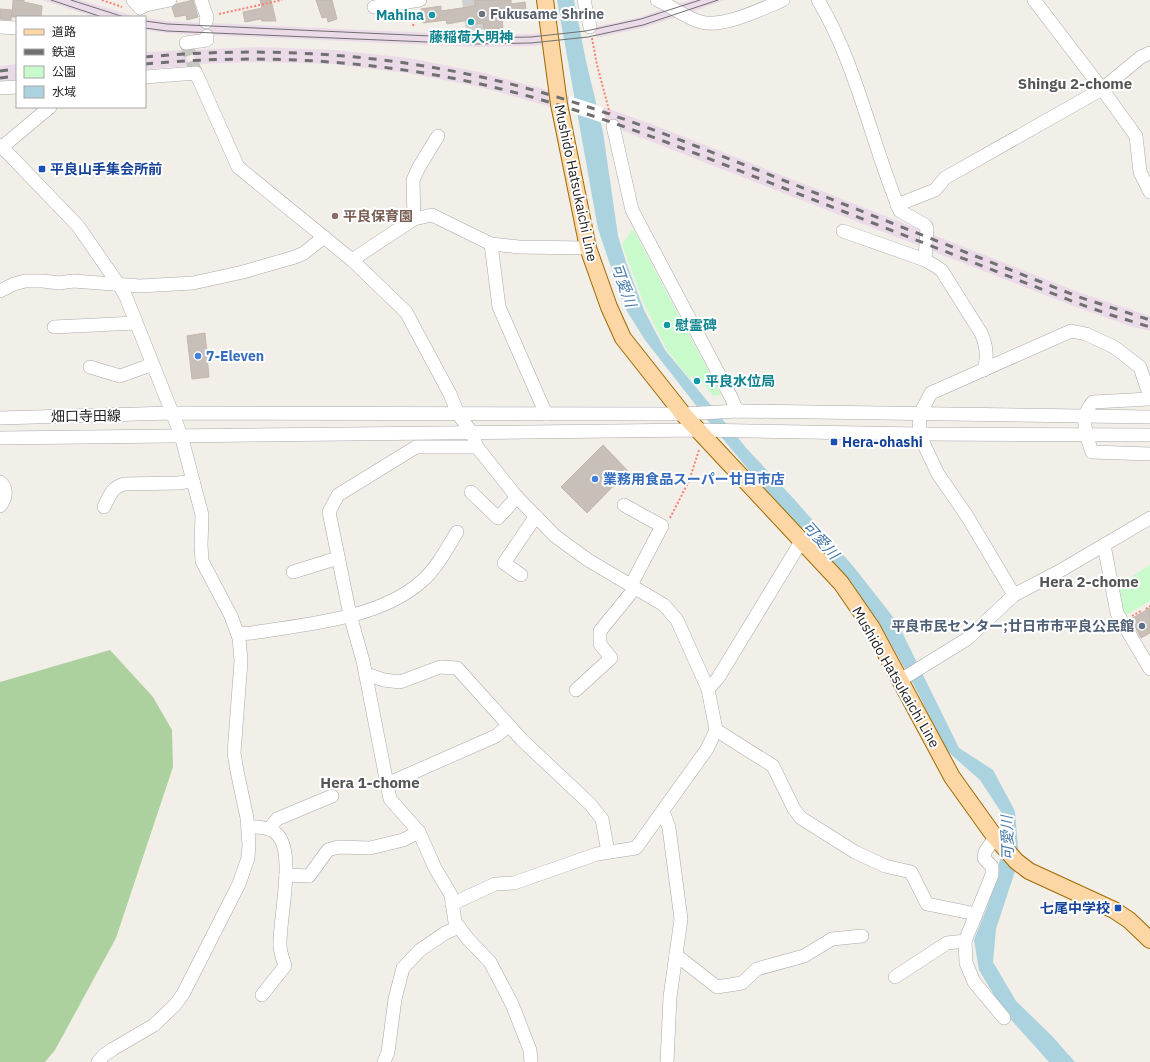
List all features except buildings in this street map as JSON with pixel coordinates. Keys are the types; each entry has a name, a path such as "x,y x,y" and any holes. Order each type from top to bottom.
{"main road":[{"name":"Mushido Hatsukaichi Line","path":"545,0 559,104 588,248 609,307 623,338 841,583 903,677 952,777 997,839 1016,861 1029,871 1114,910 1149,935"}],"street":[{"path":"133,0 140,8 146,5 170,0"},
{"path":"202,0 207,20"},
{"path":"374,8 420,0"},
{"path":"584,0 591,33"},
{"path":"657,0 692,18 709,24 729,21 783,0"},
{"path":"818,0 830,21 849,65 897,205 900,211 925,225 927,228 925,260"},
{"path":"1034,0 1136,136 1140,172 1150,192"},
{"path":"0,27 16,28"},
{"path":"186,43 206,40 206,36"},
{"path":"897,205 935,190 945,178 1102,89 1141,58 1150,53"},
{"path":"146,77 196,73 238,167 352,260 406,312 450,394 458,414 472,433 477,447 517,497 555,536 588,560 664,605 677,620 708,688 716,730 707,749 636,848 597,854 514,883 495,884 452,904"},
{"path":"0,88 16,87"},
{"path":"49,108 1,146 78,226 119,284 126,297 181,435 202,515 200,545 202,561 231,616 238,634 241,650 234,753 248,827 249,845 244,871 215,933 183,994 170,1010 154,1025 113,1049 104,1055 98,1062"},
{"path":"613,126 632,210 731,397 736,411"},
{"path":"414,219 413,180 418,167 438,136"},
{"path":"352,260 414,219 432,215 491,244 519,247 588,248"},
{"path":"843,231 925,260 937,267 946,277 982,333 986,343 987,354 984,370"},
{"path":"0,290 14,284 42,281 59,283 71,281 143,286 185,284 236,274 295,258 324,237"},
{"path":"491,244 499,307 546,414"},
{"path":"54,327 136,323"},
{"path":"1014,595 967,516 938,474 919,434 920,414 931,393 1071,331 1086,334 1114,347 1140,367 1150,398 1093,402 1088,406 1084,416 1086,434 1092,452 1150,454"},
{"path":"90,367 120,376 145,367 152,362"},
{"name":"畑口寺田線","path":"0,418 172,413 690,414 736,411 1150,417"},
{"path":"0,438 704,430 919,434 1150,435"},
{"path":"477,447 416,447 338,495 329,512 350,615 366,674 390,799 419,832 435,868 451,896 455,922 468,939 490,962 512,1004 530,1050 531,1062"},
{"path":"104,507 114,488 119,485 182,483 193,481"},
{"path":"0,482 3,484 5,489 5,497 0,506"},
{"path":"471,492 498,518 517,497"},
{"path":"576,690 611,658 600,644 600,631 633,587 662,526 624,505"},
{"path":"522,575 499,561 536,516"},
{"path":"903,677 929,663 967,639 1014,595 1058,572 1150,518"},
{"path":"238,634 252,633 350,615 367,611 397,599 422,581 435,566 457,532"},
{"path":"708,688 718,678 802,540"},
{"path":"1104,545 1117,613 1150,669"},
{"path":"293,572 338,558"},
{"path":"366,674 384,680 400,682 440,667 457,668 522,740 590,804 602,819 608,852"},
{"path":"387,784 496,736 509,725"},
{"path":"716,730 773,766 794,809 801,818 855,852 885,866 911,872 927,904 976,914"},
{"path":"269,829 277,819 326,795"},
{"path":"663,811 669,828 680,919 670,997 668,1062"},
{"path":"248,827 269,829 277,834 283,843 285,852 286,875 280,944 285,966 262,994"},
{"path":"286,875 309,876 328,850 338,847 370,848 403,840 419,832"},
{"path":"997,839 985,852 984,858 992,868 992,875 965,941 966,963 974,982 1004,1018"},
{"path":"384,1062 388,1052 395,999 403,968 420,950 445,933 459,927"},
{"path":"676,955 717,987 742,983 757,969 804,956 832,939 862,936"},
{"path":"895,977 947,944 965,941"}],"path":[{"path":"207,20 282,0"},
{"path":"591,33 597,65 613,126"},
{"path":"662,526 669,520 682,496 689,481 700,447"},
{"path":"1146,609 1150,606"}],"shaded area":[{"path":"42,0 80,0 134,16 91,16"},
{"name":"Fukusame Shrine","path":"462,0 499,0 502,28 466,31"},
{"path":"691,0 725,0 692,12 678,4"},
{"path":"663,9 677,17 643,28 596,38 594,27 640,17"},
{"path":"146,18 203,23 204,35 146,30"},
{"path":"209,23 475,35 543,33 544,45 475,47 209,35"},
{"path":"258,47 334,50 409,58 484,73 569,96 570,112 480,87 407,73 333,64 258,62 197,64 192,50"},
{"path":"184,50 190,66 146,69 146,52"},
{"path":"16,64 16,81 0,83 0,66"},
{"path":"603,107 649,123 1081,293 1150,316 1150,331 1130,326 1076,307 606,124"}],"green space":[{"path":"633,229 721,395 713,396 696,375 689,378 667,350 644,304 622,244"},
{"path":"1150,565 1150,601 1126,615 1119,585"},
{"path":"110,650 153,697 172,730 173,767 116,938 55,1050 45,1062 0,1062 0,682"}],"water":[{"name":"可愛川","path":"557,0 574,0 586,61 603,132 618,236 644,310 665,350 748,450 794,499 853,566 897,622 959,748 993,770 1015,811 1019,859 996,929 993,962 1016,1001 1052,1036 1075,1062 1049,1062 1004,1012 979,970 974,940 989,902 1000,860 1003,815 980,780 947,751 915,687 881,626 843,574 756,479 709,422 645,340 625,308 598,229"}],"pier":[{"path":"569,96 603,107 606,124 570,112"}],"tunnel":[{"path":"186,43 196,73"}],"tram line":[{"path":"51,0 99,16"},
{"path":"71,0 121,16"},
{"path":"146,21 167,24 475,38 531,37 586,31 641,19 700,0"},
{"path":"146,28 167,31 475,44 531,43 588,37 643,25 718,0"}],"railway":[{"path":"146,57 227,52 268,52 350,57 432,67 509,84 618,117 760,171 1079,297 1150,320"},
{"path":"146,64 226,59 267,59 349,64 431,74 509,91 546,101 655,138 1077,303 1150,327"},
{"path":"0,71 16,69"},
{"path":"0,78 16,76"}],"place":[{"name":"Fukusame Shrine","path":"482,14"},
{"name":"Mahina","path":"432,15"},
{"name":"藤稲荷大明神","path":"471,22"},
{"name":"平良山手集会所前","path":"42,169"},
{"name":"平良保育園","path":"335,216"},
{"name":"慰霊碑","path":"667,325"},
{"name":"7-Eleven","path":"198,356"},
{"name":"平良水位局","path":"697,381"},
{"name":"Hera-ohashi","path":"834,442"},
{"name":"業務用食品スーパー廿日市店","path":"595,479"},
{"name":"平良市民センター;廿日市市平良公民館","path":"1142,626"},
{"name":"七尾中学校","path":"1118,908"}],"district":[{"name":"Shingu 2-chome","path":"1075,83"},
{"name":"Hera 2-chome","path":"1089,581"},
{"name":"Hera 1-chome","path":"370,782"}]}
